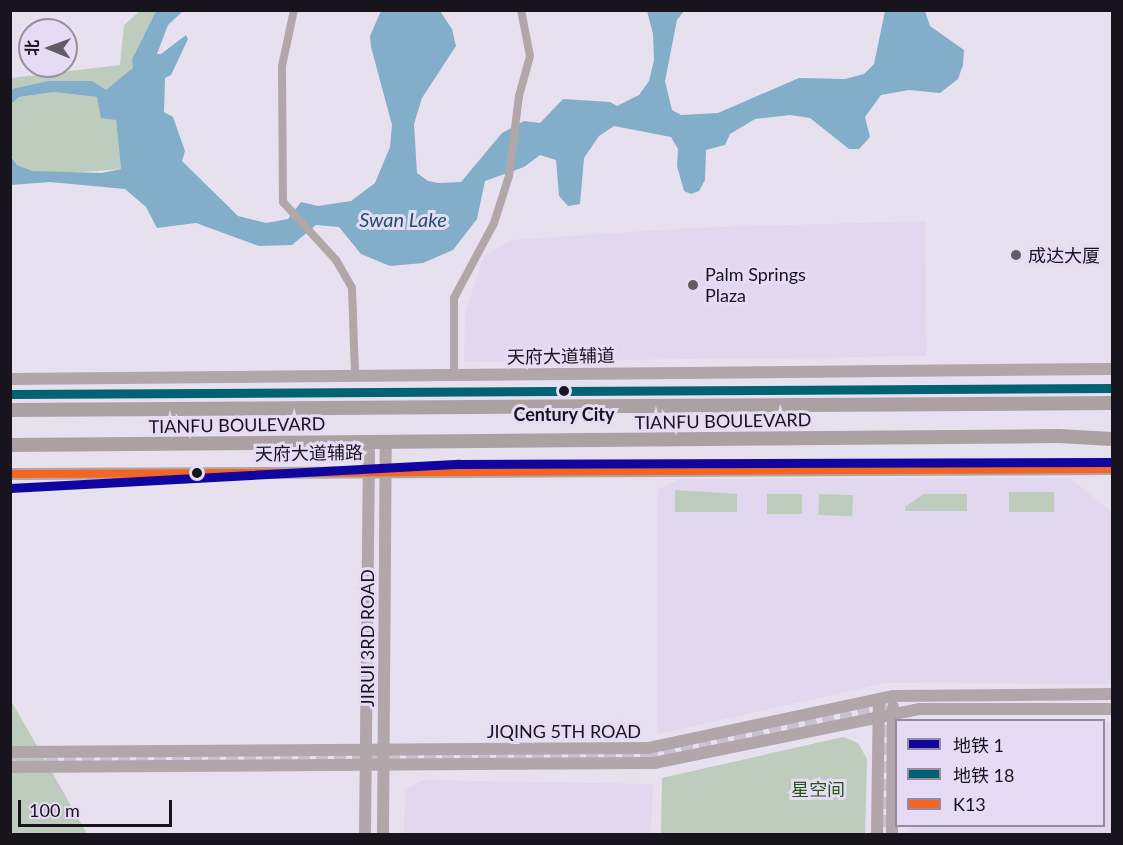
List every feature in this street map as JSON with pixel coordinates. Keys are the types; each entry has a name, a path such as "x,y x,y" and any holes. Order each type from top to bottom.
{"main road":[{"name":"TIANFU BOULEVARD","path":"10,410 1113,403"},
{"name":"TIANFU BOULEVARD","path":"10,445 1059,436 1113,439"}],"street":[{"path":"294,10 286,33 281,106 281,190 288,210 315,234 352,288 355,376"},
{"path":"454,375 454,298 469,263 494,223 508,176 515,121 530,56 521,10"},
{"name":"天府大道辅道","path":"10,379 1113,369"},
{"name":"JIRUI 3RD ROAD","path":"365,834 369,442"},
{"name":"JIRUI 3RD ROAD","path":"383,834 386,442"},
{"name":"天府大道辅路","path":"10,474 1113,469"},
{"name":"JIQING 5TH ROAD","path":"10,753 663,747 893,696 1113,694"},
{"path":"892,834 893,696"},
{"path":"878,834 879,699"},
{"name":"JIQING 5TH ROAD","path":"10,767 654,762 919,709 1113,709"}],"shaded area":[{"path":"925,221 926,356 464,362 465,313 484,256 511,240 688,228"},
{"path":"1070,478 1112,512 1112,684 885,683 658,734 658,489 680,479"},
{"path":"1105,722 1112,722 1112,834 908,834 908,827 1105,827"},
{"path":"421,780 653,784 651,834 404,834 405,791"}],"green space":[{"path":"140,11 156,11 135,52 133,68 119,83 106,90 48,81 11,89 11,78 78,78 78,70 120,65 124,25"},
{"path":"54,92 97,97 116,120 121,169 69,173 33,171 17,165 11,155 10,104 19,97"},
{"path":"675,490 737,494 737,512 675,512"},
{"path":"1009,492 1054,492 1054,512 1009,512"},
{"path":"767,494 802,494 802,514 767,514"},
{"path":"819,494 853,495 852,516 818,515"},
{"path":"924,494 967,494 967,511 905,511 905,507"},
{"path":"10,699 36,744 87,834 11,834"},
{"name":"星空间","path":"843,737 858,743 867,759 865,834 661,834 662,778"}],"water":[{"name":"Swan Lake","path":"156,11 183,11 168,25 157,54 161,54 186,35 188,39 171,75 165,78 164,112 173,117 185,151 182,161 238,216 266,223 288,219 301,202 318,206 351,201 375,183 390,147 392,125 371,47 370,36 381,11 440,11 452,29 456,46 422,98 414,124 417,173 428,181 438,183 461,182 502,133 524,121 540,123 563,99 610,102 617,106 639,95 649,81 654,60 653,34 647,11 684,11 677,20 665,81 672,110 681,115 718,113 799,78 845,79 864,74 874,64 885,11 925,11 930,26 964,50 963,65 958,79 940,93 909,90 881,95 865,117 870,137 859,149 849,149 810,118 790,115 755,119 730,134 725,145 706,150 705,180 699,191 691,194 684,191 677,166 678,149 671,137 614,126 599,136 584,158 580,204 568,206 559,196 556,160 540,155 524,167 485,181 477,219 453,250 423,263 390,266 361,254 339,227 316,225 292,245 259,246 196,223 157,228 146,207 125,189 50,182 11,185 10,155 17,165 33,171 102,173 121,169 116,120 101,118 97,97 54,92 19,97 11,104 11,89 48,81 92,81 106,90 133,68 132,59"}],"tunnel":[{"path":"10,760 646,756 887,707 885,834"}],"metro line":[{"name":"18","path":"10,394 1112,388"},
{"name":"1","path":"10,488 459,464 1112,462"}],"transit line":[{"name":"K13","path":"10,474 1112,469"}],"place":[{"name":"成达大厦","path":"1016,255"},
{"name":"Palm Springs Plaza","path":"693,285"},
{"name":"Century City","path":"564,391"}]}
